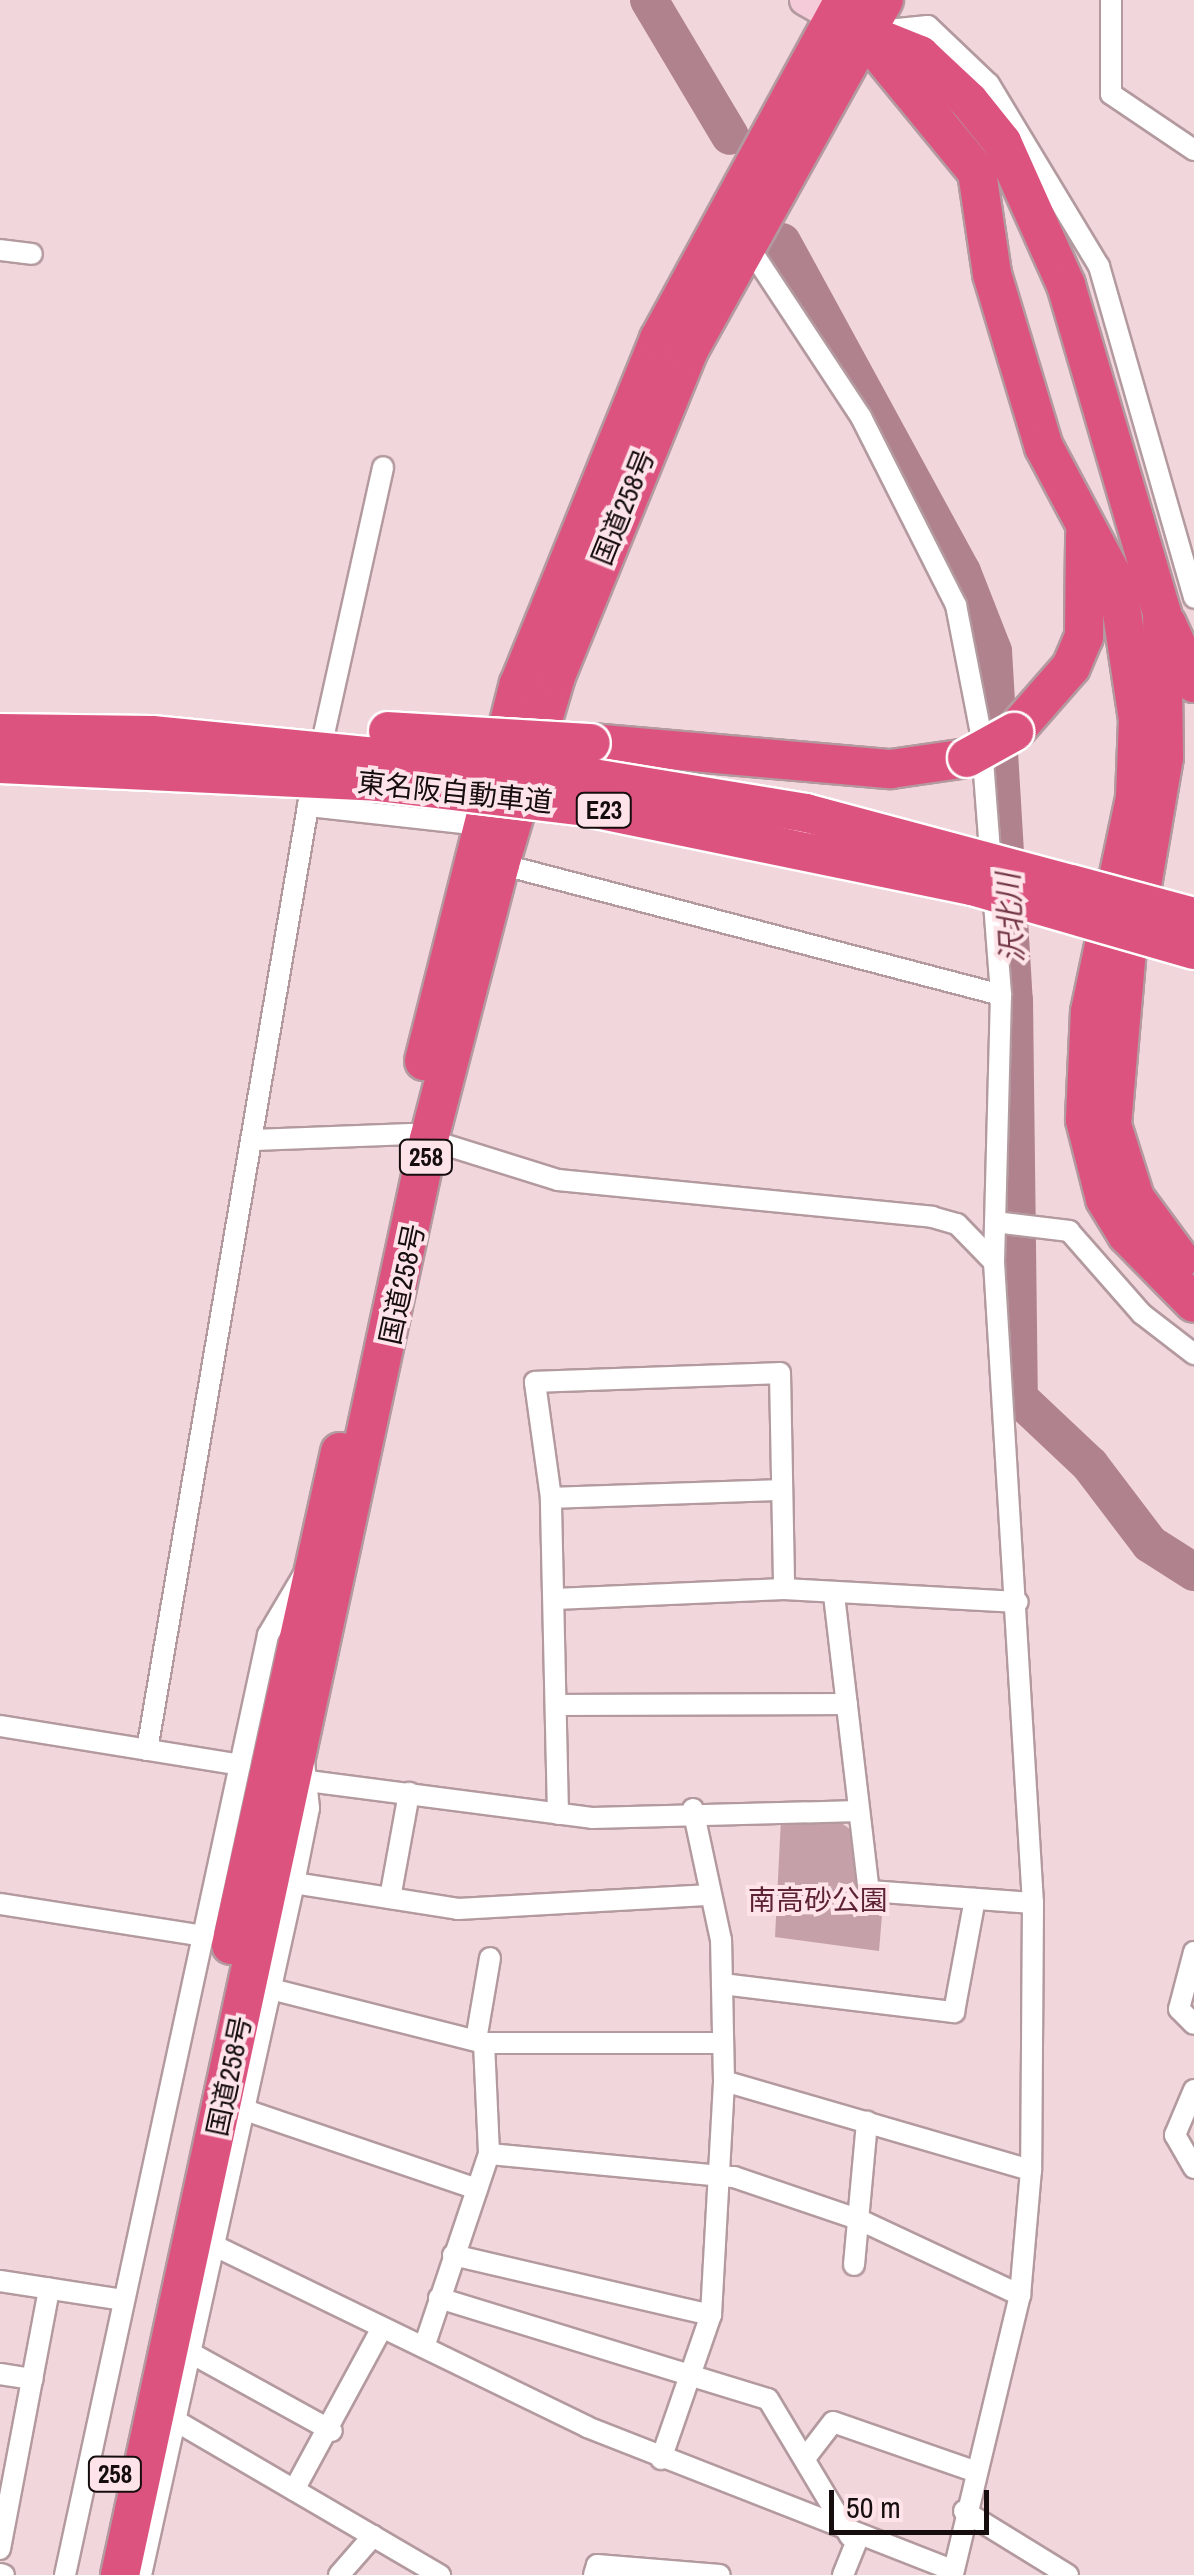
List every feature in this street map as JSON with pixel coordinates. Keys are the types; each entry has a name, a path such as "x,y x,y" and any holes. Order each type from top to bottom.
{"highway":[{"name":"国道258号","path":"93,2575 150,2377 305,1764 480,826 518,684 659,339 836,12 884,0"},
{"name":"国道258号","path":"120,2575 150,2377 307,1571 420,1136 500,864 612,528 746,241 836,12"},
{"path":"836,12 977,172 992,274 1044,447 1118,586 1138,720 1135,798 1090,1012 1086,1120 1106,1199 1126,1235 1194,1303"},
{"path":"836,12 920,56 1002,142 1066,285 1178,605 1194,683"},
{"path":"152,735 218,724 592,743 890,770 967,758 1014,732 1070,668 1084,636 1085,522"},
{"path":"1178,605 1162,776 1123,964 1110,1093 1135,1198 1194,1270"},
{"name":"東名阪自動車道","path":"0,733 152,735 516,768 806,813 1194,917"},
{"name":"東名阪自動車道","path":"0,764 377,782 586,807 866,864 1194,950"},
{"path":"866,864 908,886 1194,971"}],"street":[{"path":"1111,0 1110,94 1194,150"},
{"path":"213,2245 661,2458 854,2537 952,2572 1020,2295 1031,2170 1033,1903 1018,1602 994,1262 1000,1223 1001,995 970,642 861,417 746,241"},
{"path":"0,250 32,254"},
{"path":"147,1750 308,806 383,467"},
{"path":"308,806 480,826"},
{"path":"500,864 1001,995"},
{"path":"254,1140 420,1136 558,1180 932,1218 957,1224 994,1262"},
{"path":"1000,1223 1078,1237 1142,1314 1194,1354"},
{"path":"558,1814 559,1705 551,1498 535,1382 780,1373 784,1589"},
{"path":"551,1498 781,1490"},
{"path":"65,2575 268,1635 307,1571"},
{"path":"555,1599 784,1589 1018,1602"},
{"path":"834,1594 869,1891 1033,1903"},
{"path":"559,1705 847,1704"},
{"path":"0,1726 240,1765"},
{"path":"141,2575 294,1883 305,1764 409,1792 558,1814 693,1809 859,1811"},
{"path":"390,1898 409,1792"},
{"path":"661,2458 710,2315 724,2080 720,2043 722,1984 711,1895 693,1809"},
{"path":"294,1883 458,1909 711,1895"},
{"path":"722,1984 954,2012 974,1898"},
{"path":"0,1904 205,1936"},
{"path":"1194,1952 1179,2008 1194,2024"},
{"path":"424,2347 489,2154 480,2042 490,1958"},
{"path":"271,1989 480,2042 720,2043"},
{"path":"724,2080 1031,2170"},
{"path":"1194,2090 1175,2135 1194,2168"},
{"path":"245,2110 476,2189"},
{"path":"854,2265 867,2122"},
{"path":"489,2154 718,2174 860,2220 1020,2295"},
{"path":"453,2255 710,2315"},
{"path":"0,2281 123,2300"},
{"path":"0,2550 8,2463 33,2379 49,2289"},
{"path":"440,2298 690,2370 768,2398 854,2537 843,2575"},
{"path":"294,2490 332,2431 382,2328"},
{"path":"189,2352 332,2431"},
{"path":"0,2374 33,2379"},
{"path":"176,2420 442,2574"},
{"path":"806,2457 833,2422 974,2472"},
{"path":"964,2511 1068,2575"},
{"path":"339,2575 373,2536"},
{"path":"594,2575 597,2565 720,2575"}],"green space":[{"name":"南高砂公園","path":"781,1819 836,1819 851,1830 859,1901 883,1903 879,1951 775,1937"}],"waterway":[{"name":"沢北川","path":"649,0 730,136"},
{"name":"沢北川","path":"782,242 962,572 993,651 1014,1000 1019,1398 1090,1465 1150,1544 1194,1572"}]}
